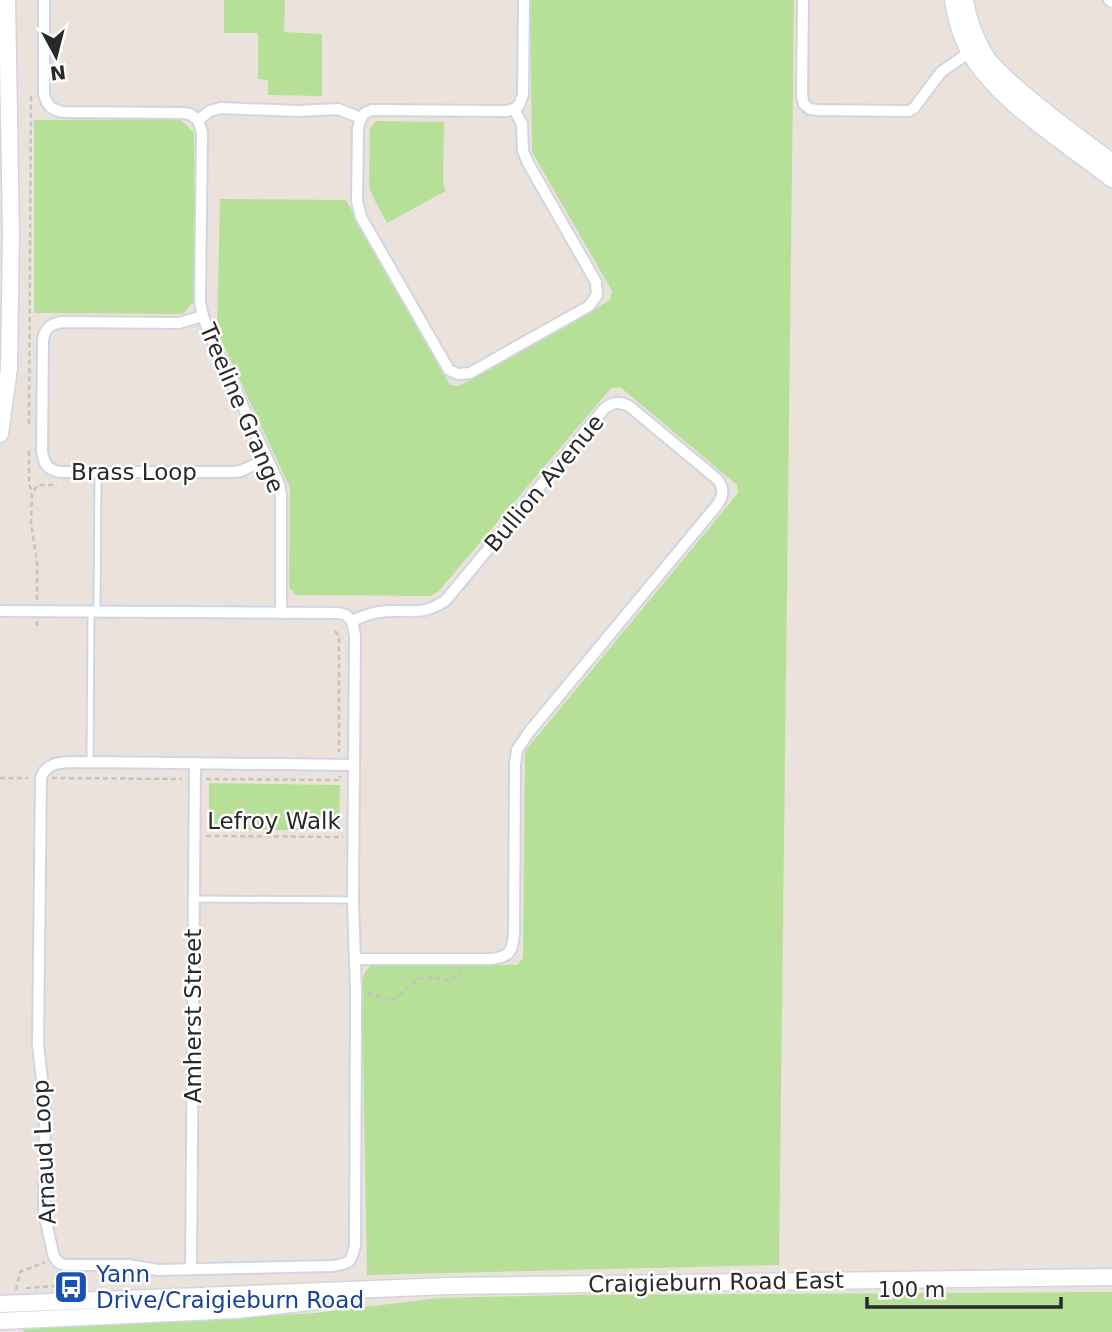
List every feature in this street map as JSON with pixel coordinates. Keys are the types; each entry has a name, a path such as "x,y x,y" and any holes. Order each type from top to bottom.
{"main road":[{"path":"0,434 9,369 11,234 8,0"},
{"path":"953,0 959,25 976,51 1110,170"},
{"path":"965,0 976,51"},
{"name":"Craigieburn Road East","path":"9,1305 237,1310 445,1286 1112,1277"},
{"path":"3,1332 9,1305"}],"street":[{"path":"44,0 44,94 50,108 64,112 182,113 190,114 198,120 210,111 220,108 298,111 338,109 361,118"},
{"path":"514,109 522,124 524,155 596,282 597,295 589,306 471,373 453,373 361,217 357,201 358,128 361,118 372,110 514,109 522,101 523,95 524,0"},
{"path":"803,0 802,96 804,104 810,109 909,111 941,72 976,51"},
{"name":"Treeline Grange","path":"198,120 202,132 200,302 203,316 279,484 281,613"},
{"name":"Brass Loop","path":"203,316 179,323 62,322 48,326 43,340 44,461 52,470 234,472 267,459"},
{"name":"Bullion Avenue","path":"352,621 379,611 427,611 446,600 610,404 616,402 629,406 722,485 722,497 718,504 521,743 515,764 513,944 510,951 498,958 356,958"},
{"path":"0,611 339,613 352,621"},
{"name":"Arnaud Loop","path":"41,778 38,1045 45,1105 44,1213 54,1257 65,1265 127,1265 146,1269 332,1266 349,1262 353,1257 355,1231 355,636 352,621"},
{"path":"41,778 45,768 51,765 90,762 354,765"},
{"name":"Amherst Street","path":"191,1269 195,763"}],"lane":[{"path":"90,762 98,472"},
{"path":"193,899 353,900"}],"path":[{"path":"29,432 31,94"},
{"path":"29,445 29,482 37,562 37,611"},
{"path":"32,493 38,485 57,485"},
{"path":"0,778 340,780 340,636 335,631"},
{"name":"Lefroy Walk","path":"194,836 354,837"},
{"path":"356,993 372,993 390,1001 400,996 411,983 423,978 446,981 452,979 460,970 460,958"},
{"path":"9,1305 19,1272 54,1257"},
{"path":"9,1305 82,1284"}],"green space":[{"path":"224,0 285,0 284,32 322,34 322,96 268,95 268,80 258,79 258,33 224,33"},
{"path":"530,0 794,0 779,1265 367,1275 363,977 374,963 517,965 523,958 525,751 738,493 737,485 620,387 611,388 439,591 431,596 296,595 289,588 290,488 217,331 220,199 346,200 450,385 459,386 610,300 612,291 532,152"},
{"path":"180,119 194,133 195,300 183,314 34,313 34,120"},
{"path":"376,121 444,122 443,184 446,191 387,223 369,187 370,128"},
{"path":"209,783 340,785 339,830 209,830"},
{"path":"1112,1292 1112,1332 23,1332 24,1329 315,1313 439,1298"}],"place":[{"name":"Yann Drive/Craigieburn Road","path":"71,1287"}]}
